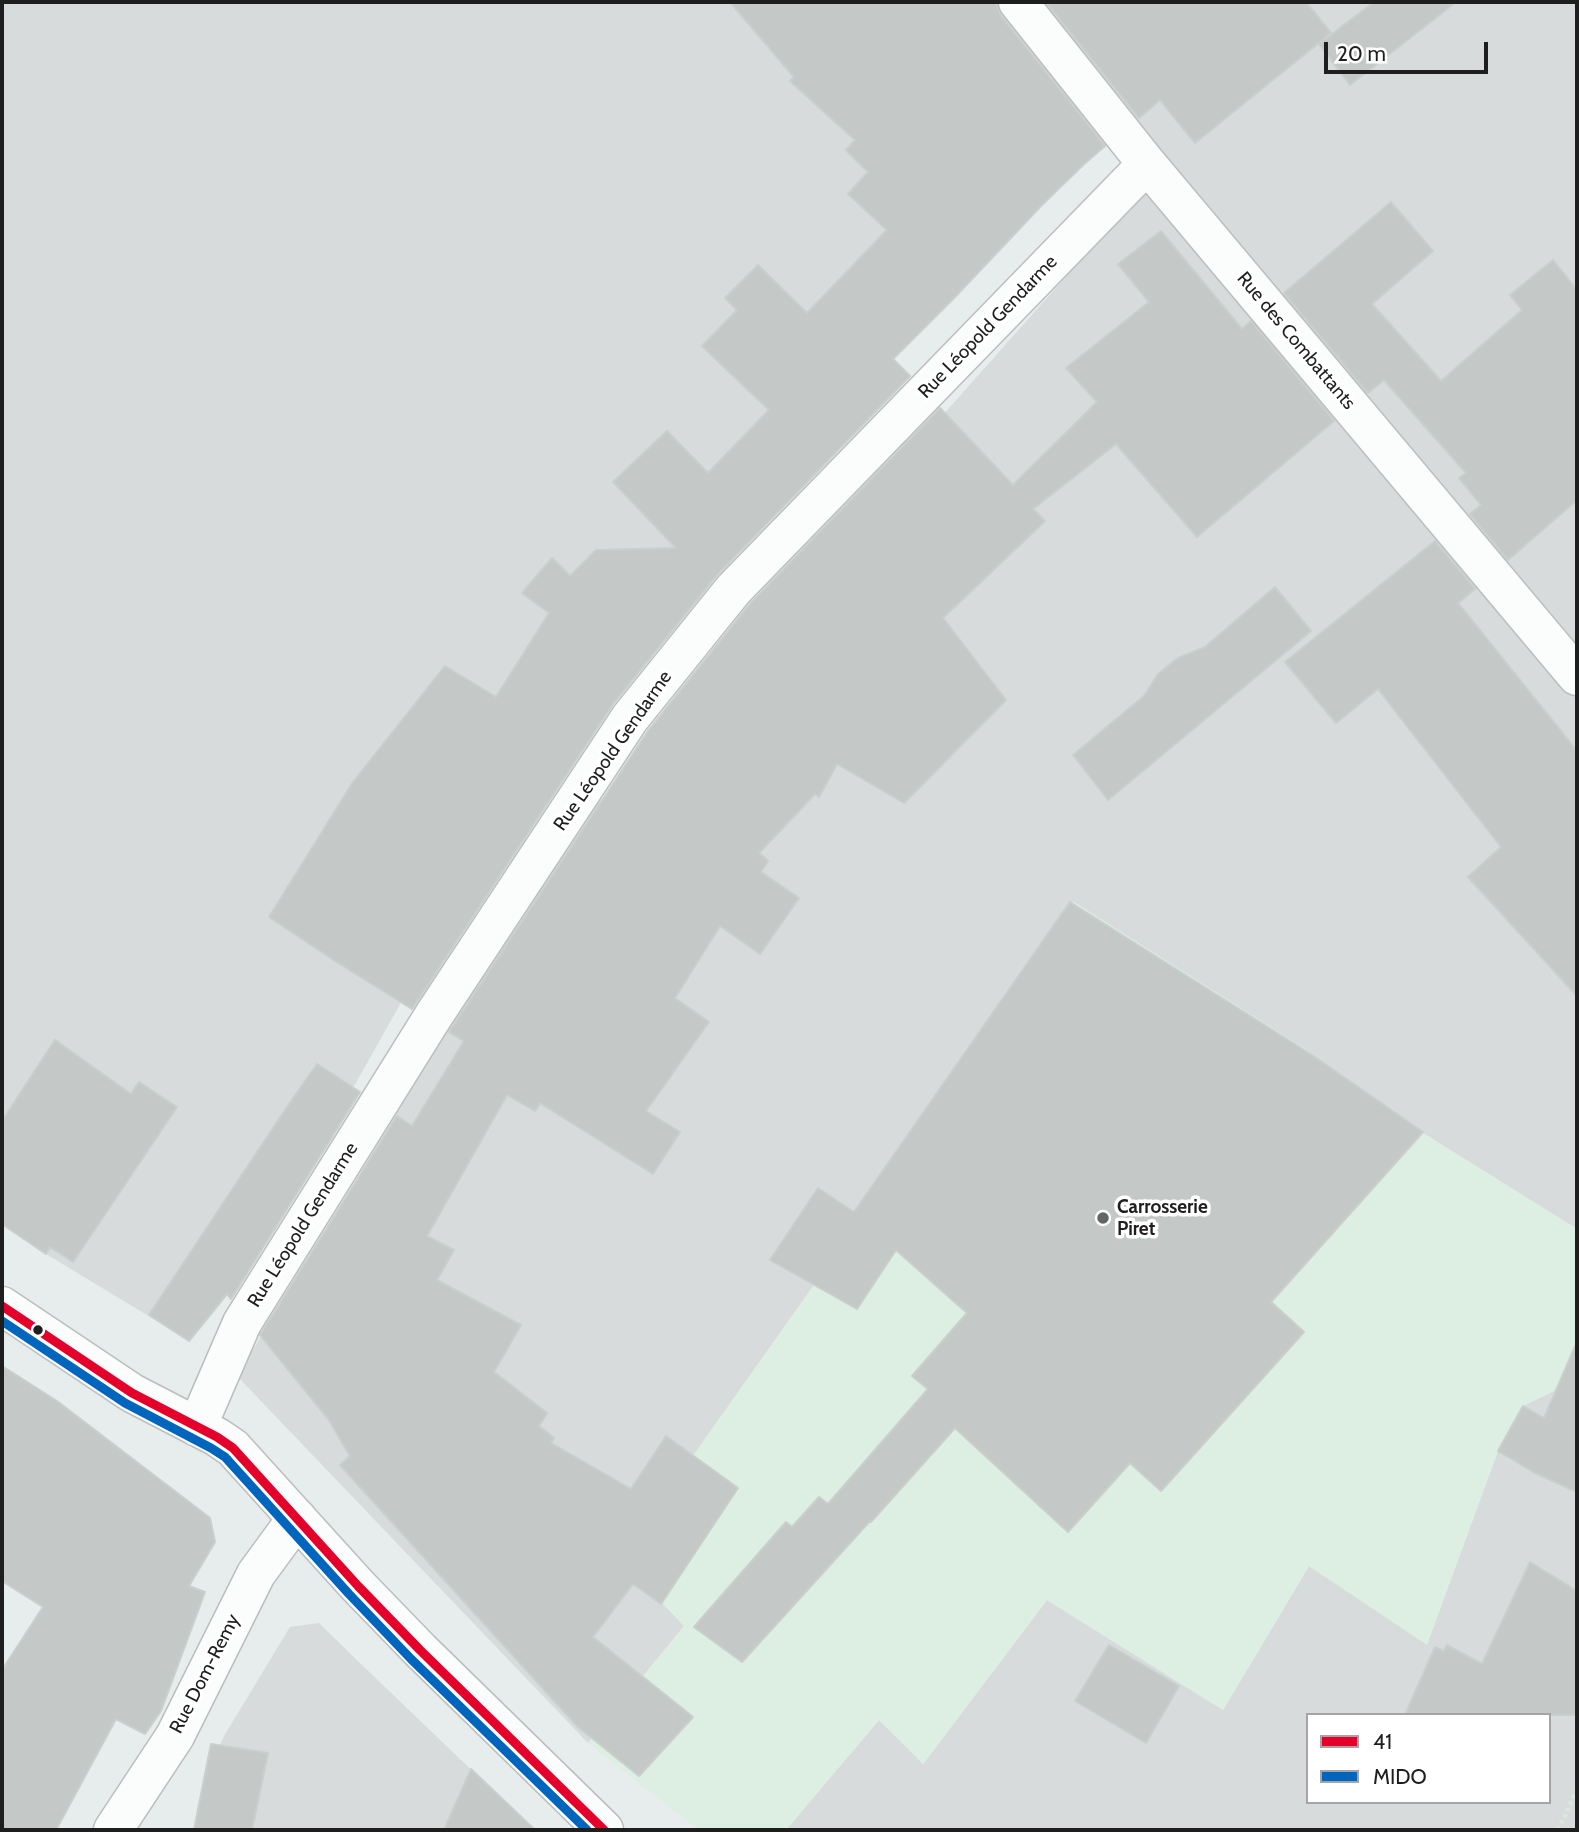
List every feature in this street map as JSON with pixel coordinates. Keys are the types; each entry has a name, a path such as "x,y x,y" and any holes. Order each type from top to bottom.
{"street":[{"name":"Rue des Combattants","path":"1018,2 1147,164 1577,676"},
{"name":"Rue Léopold Gendarme","path":"197,1427 242,1323 434,1015 630,718 733,590 1147,164"},
{"path":"2,1306 132,1393 233,1448 420,1650 604,1830"},
{"name":"Rue Dom-Remy","path":"113,1830 175,1736 256,1574 297,1518"}],"path":[{"path":"1558,1830 1577,1790"}],"shaded area":[{"path":"2,2 1018,2 1121,131 1041,206 956,296 805,446 443,928 353,1088 190,1341 46,1254 2,1224"},
{"path":"1033,2 1577,2 1577,667"},
{"path":"1150,182 1577,698 1577,1229 1423,1133 1302,1047 855,1227 673,1484 625,1564 684,1626 588,1743 237,1376 558,848"},
{"path":"1074,902 1302,1047 1423,1133 1577,1229 1577,1347 1556,1390 1523,1406 1498,1451 1427,1645 1309,1566 1223,1710 1047,1600 923,1764 879,1720 786,1830 699,1830 588,1743 684,1626 625,1563 673,1484 855,1227 1068,903"},
{"path":"1577,1347 1577,1830 786,1830 879,1720 924,1763 1047,1600 1223,1710 1309,1566 1427,1644 1498,1451 1523,1406 1556,1390"},
{"path":"319,1623 534,1830 194,1830 213,1744 220,1745 290,1627"}],"building":[{"path":"730,2 997,2 1001,16 1105,146 1041,206 893,359 910,376 717,575 613,704 412,1009 269,917 353,782 445,666 496,697 549,613 522,593 552,558 570,576 596,550 676,548 613,482 667,431 708,473 769,410 702,346 737,310 725,298 758,265 807,313 887,230 848,194 868,172 846,150 855,140 790,81 794,77"},
{"path":"1046,2 1306,2 1331,33 1195,143 1160,100 1139,118"},
{"path":"1374,2 1456,2 1350,85 1319,44"},
{"path":"1391,202 1433,251 1372,304 1441,381 1522,310 1510,295 1553,260 1577,290 1577,500 1508,560 1470,514 1481,505 1459,478 1466,473 1384,380 1368,393 1284,293"},
{"path":"1161,231 1242,329 1251,321 1334,421 1197,537 1116,444 1033,509 1045,521 943,618 1006,700 904,803 837,764 819,797 815,794 759,853 768,861 761,872 799,898 760,954 720,926 675,998 709,1022 646,1111 680,1132 653,1174 540,1103 535,1111 507,1095 427,1236 454,1250 437,1280 521,1325 494,1372 547,1413 539,1426 554,1438 551,1443 631,1489 666,1436 738,1488 661,1604 633,1584 593,1637 693,1717 639,1776 577,1726 340,1465 350,1456 329,1420 260,1335 397,1116 412,1126 464,1041 449,1032 648,731 749,605 940,408 1013,485 1097,402 1066,368 1149,302 1118,264"},
{"path":"1435,541 1475,589 1458,603 1577,751 1577,996 1468,877 1501,847 1378,689 1336,723 1285,662"},
{"path":"1275,587 1311,631 1108,800 1073,755 1144,696 1158,674 1178,658 1205,647"},
{"name":"Carrosserie Piret","path":"1070,902 1312,1055 1423,1132 1271,1302 1304,1332 1161,1491 1130,1463 1068,1532 955,1428 742,1662 694,1627 786,1522 792,1527 819,1497 828,1504 928,1389 912,1376 967,1313 896,1250 857,1309 770,1260 818,1188 854,1212"},
{"path":"55,1040 131,1094 139,1082 177,1107 73,1262 50,1247 46,1254 2,1224 2,1121"},
{"path":"317,1064 360,1092 231,1299 227,1294 189,1341 149,1315"},
{"path":"1577,1342 1577,1492 1535,1473 1498,1451 1523,1406 1544,1418"},
{"path":"2,1366 57,1401 210,1518 215,1542 189,1586 205,1592 161,1711 145,1734 116,1719 56,1830 2,1830 2,1670 43,1607 2,1581"},
{"path":"1530,1562 1577,1591 1577,1715 1406,1713 1435,1647 1444,1651 1447,1645 1482,1664"},
{"path":"1109,1645 1179,1686 1146,1743 1075,1701"},
{"path":"211,1744 268,1753 252,1830 194,1830"},
{"path":"471,1769 535,1830 444,1830"}],"transit line":[{"name":"41","path":"2,1306 132,1393 233,1448 420,1650 604,1830"},
{"name":"MIDO","path":"2,1321 125,1403 225,1457 411,1659 587,1830"}],"place":[{"name":"Carrosserie Piret","path":"1103,1218"}]}
